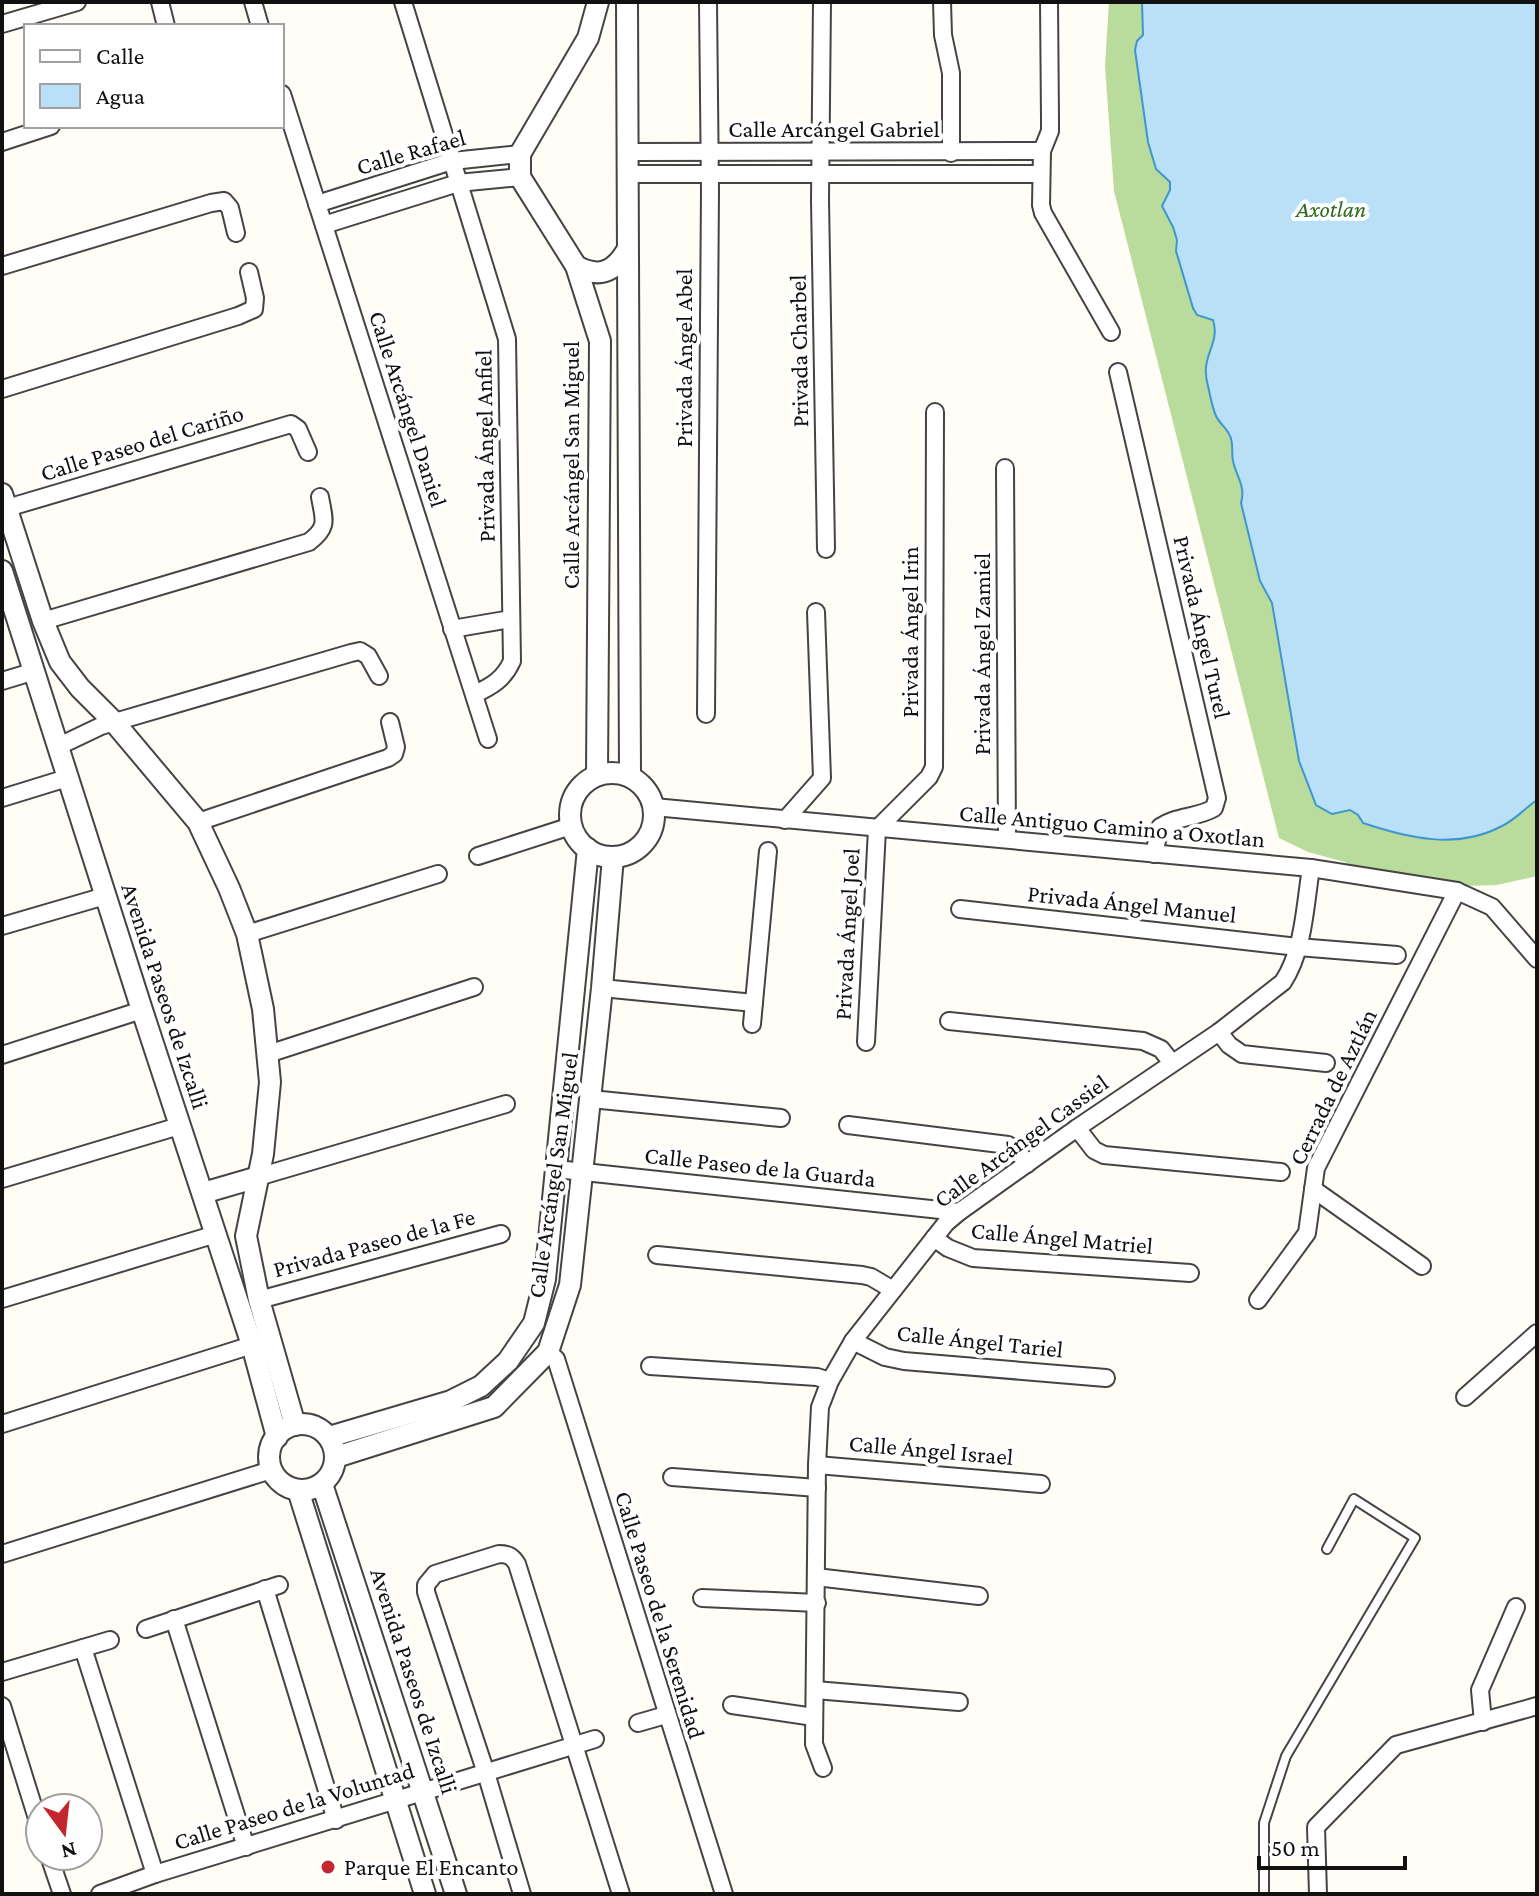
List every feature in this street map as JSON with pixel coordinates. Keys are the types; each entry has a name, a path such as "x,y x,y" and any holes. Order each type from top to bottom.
{"street":[{"path":"2,24 77,2"},
{"path":"160,2 166,24"},
{"path":"253,2 259,24"},
{"name":"Privada Ángel Anfiel","path":"403,2 507,339 512,661 506,674 492,686 475,694"},
{"path":"520,177 520,154 588,38 598,2"},
{"path":"627,2 630,776"},
{"name":"Privada Ángel Abel","path":"706,714 708,2"},
{"name":"Privada Charbel","path":"822,2 820,175 826,549"},
{"path":"942,2 943,35 951,73 951,153"},
{"path":"1049,2 1050,131 1042,151 1040,190 1043,213 1111,332"},
{"path":"588,38 601,32 616,34 627,45"},
{"name":"Calle Arcángel Daniel","path":"284,100 488,739"},
{"path":"2,142 45,128"},
{"name":"Calle Arcángel Gabriel","path":"626,152 1042,151"},
{"name":"Calle Rafael","path":"317,204 452,161 520,154"},
{"name":"Calle Arcángel Gabriel","path":"627,174 1041,174"},
{"name":"Calle Rafael","path":"324,225 458,183 520,177"},
{"name":"Calle Arcángel San Miguel","path":"520,177 576,266 600,341 597,775"},
{"path":"2,266 224,201 230,208 236,233"},
{"path":"576,266 590,273 605,273 618,265 626,252"},
{"path":"2,389 254,309 255,298 249,272"},
{"name":"Privada Ángel Turel","path":"1118,372 1217,798 1214,808 1203,814 1160,827 1154,854"},
{"name":"Privada Ángel Irin","path":"877,829 929,777 934,767 935,412"},
{"name":"Calle Paseo del Cariño","path":"4,501 291,424 298,429 308,452"},
{"name":"Privada Ángel Zamiel","path":"1005,468 1007,839"},
{"path":"43,621 309,542 320,534 325,524 320,497"},
{"path":"4,501 43,621 60,662 198,822 247,934 258,981 270,1082 258,1177 246,1236 259,1300 295,1425"},
{"name":"Avenida Paseos de Izcalli","path":"2,571 252,1345 277,1437"},
{"path":"785,820 822,778 816,612"},
{"path":"452,629 511,619"},
{"path":"59,746 90,729 360,651 368,656 379,676"},
{"path":"2,681 35,671"},
{"path":"198,822 394,754 396,747 390,722"},
{"path":"614,773 630,776 646,788 654,807 654,821 649,835 640,847 627,854 613,857 588,849 571,826 572,802 586,782 597,775 614,773"},
{"path":"2,798 67,778"},
{"name":"Calle Antiguo Camino a Oxotlan","path":"654,807 1311,868 1457,891 1492,907 1537,959"},
{"path":"478,856 571,826"},
{"name":"Privada Ángel Joel","path":"866,1042 877,829"},
{"name":"Calle Arcángel San Miguel","path":"329,1437 451,1401 481,1386 508,1361 534,1323 545,1279 588,849"},
{"path":"752,1024 768,851"},
{"name":"Calle Arcángel San Miguel","path":"336,1457 494,1407 548,1352 570,1285 613,857"},
{"name":"Calle Arcángel Cassiel","path":"823,1768 814,1744 817,1465 820,1407 830,1381 853,1341 934,1238 959,1212 1219,1032 1283,982 1290,972 1298,947 1311,868"},
{"path":"247,934 438,874"},
{"name":"Cerrada de Aztlán","path":"1258,1300 1307,1233 1316,1168 1457,891"},
{"path":"2,926 105,896"},
{"name":"Privada Ángel Manuel","path":"960,909 1298,947 1397,955"},
{"path":"268,1054 474,987"},
{"path":"602,988 754,1003"},
{"path":"2,1055 142,1010"},
{"path":"949,1021 1143,1041 1161,1049 1172,1063"},
{"path":"1219,1032 1229,1045 1242,1054 1326,1063"},
{"path":"591,1099 781,1118"},
{"path":"203,1193 506,1104"},
{"path":"848,1125 1008,1145 1017,1150 1027,1164"},
{"path":"2,1179 179,1126"},
{"path":"1077,1128 1094,1150 1104,1155 1281,1172"},
{"name":"Calle Paseo de la Guarda","path":"556,1169 959,1212"},
{"path":"1313,1189 1422,1266"},
{"path":"2,1299 216,1234"},
{"name":"Privada Paseo de la Fe","path":"259,1300 501,1234"},
{"name":"Calle Ángel Matriel","path":"934,1238 948,1248 973,1258 1190,1273"},
{"path":"657,1255 862,1275 893,1290"},
{"path":"1465,1397 1537,1333"},
{"name":"Calle Ángel Tariel","path":"853,1341 885,1357 904,1361 1106,1378"},
{"path":"2,1424 252,1345"},
{"name":"Calle Paseo de la Serenidad","path":"548,1352 556,1359 724,1894"},
{"path":"650,1366 817,1377 830,1381"},
{"path":"295,1425 313,1426 329,1437 336,1457 332,1473 322,1484 298,1490 287,1487 277,1479 271,1470 269,1454 277,1437 295,1425"},
{"name":"Calle Ángel Israel","path":"817,1465 1041,1484"},
{"path":"2,1554 271,1470"},
{"path":"672,1477 817,1488"},
{"name":"Avenida Paseos de Izcalli","path":"322,1484 456,1894"},
{"path":"298,1490 425,1894"},
{"path":"522,1894 426,1585 435,1574 499,1554 507,1554 517,1564 621,1894"},
{"path":"816,1577 979,1596"},
{"path":"146,1629 272,1587 336,1820"},
{"path":"702,1598 817,1603"},
{"path":"1483,1722 1480,1690 1516,1607"},
{"path":"174,1619 246,1847"},
{"path":"2,1672 110,1640"},
{"path":"83,1648 155,1874"},
{"path":"815,1690 959,1702"},
{"path":"732,1705 814,1717"},
{"path":"2,1706 29,1792"},
{"path":"1318,1894 1316,1827 1396,1745 1537,1706"},
{"path":"638,1723 666,1715"},
{"name":"Calle Paseo de la Voluntad","path":"100,1894 155,1874 595,1739"},
{"path":"54,1872 62,1894"}],"lane":[{"path":"1264,1894 1264,1823 1286,1756 1415,1538 1354,1499 1327,1549"}],"green space":[{"name":"Axotlan","path":"1109,2 1537,2 1537,876 1497,885 1433,887 1375,879 1345,862 1308,852 1279,838 1114,191 1105,66"}],"water":[{"name":"Axotlan","path":"1142,2 1537,2 1537,800 1507,823 1485,833 1450,840 1415,837 1363,823 1350,810 1332,814 1316,805 1299,761 1272,603 1260,581 1241,503 1242,491 1233,461 1231,439 1216,416 1206,375 1215,329 1213,320 1197,315 1193,308 1176,251 1177,240 1162,206 1170,190 1170,182 1156,169 1148,142 1135,50 1137,41 1143,35"}],"place":[{"name":"Parque El Encanto","path":"328,1867"}]}
